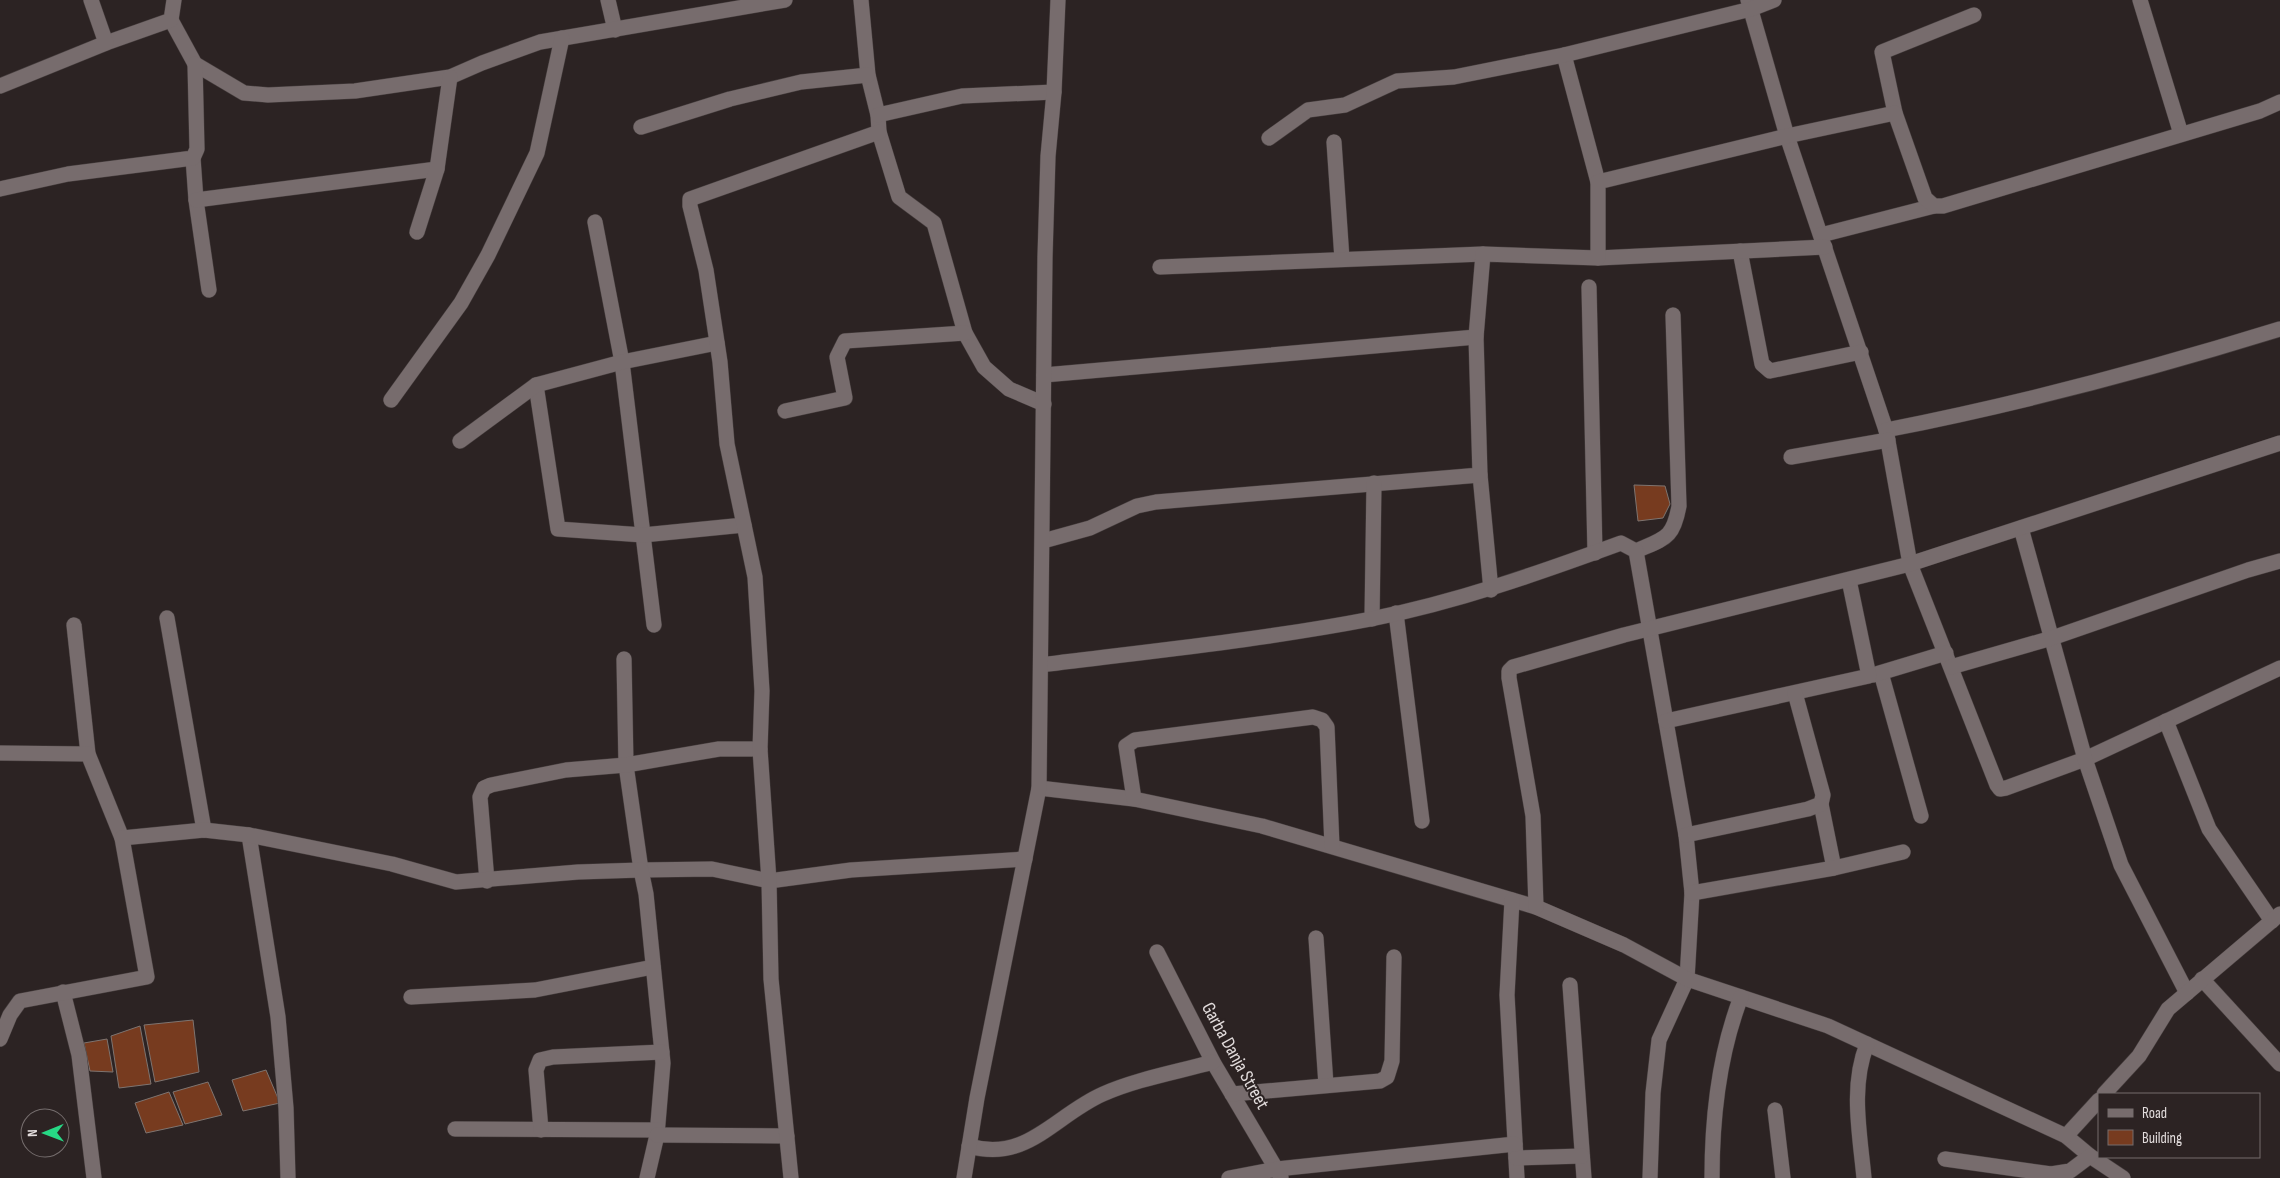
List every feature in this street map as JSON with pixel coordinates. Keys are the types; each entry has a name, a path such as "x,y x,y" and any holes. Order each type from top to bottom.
{"street":[{"path":"91,0 106,43"},
{"path":"174,0 171,20 195,64 197,149 193,158 196,200 209,290"},
{"path":"608,0 616,30"},
{"path":"195,64 228,85 252,95 355,91 450,77 524,48 562,38 786,0"},
{"path":"861,0 868,75 878,115 879,132 899,197 934,223 965,332 984,367 1009,389 1044,404"},
{"path":"964,1178 1039,788 1048,156 1054,92 1058,0"},
{"path":"1268,138 1308,110 1345,105 1397,81 1454,77 1564,55 1750,4 1774,0"},
{"path":"2140,0 2181,134"},
{"path":"1750,4 1787,136 1861,352 1887,435 1910,564 1996,785 2000,789 2085,759 2280,668"},
{"path":"1934,206 1925,198 1895,113 1882,52 1974,15"},
{"path":"0,86 106,43 171,20"},
{"path":"391,400 461,303 488,255 537,154 562,38"},
{"path":"1564,55 1598,182 1598,258"},
{"path":"641,127 730,99 801,82 868,75"},
{"path":"416,232 437,169 450,77"},
{"path":"878,115 962,96 1054,92"},
{"path":"1160,267 1483,254 1598,258 1740,251 1823,241 1934,206 1943,206 2181,134 2280,102"},
{"path":"1598,182 1787,136 1895,113"},
{"path":"790,1178 771,979 769,881 760,749 762,691 754,577 728,444 717,343 706,270 690,206 690,199 879,132"},
{"path":"1334,142 1342,259"},
{"path":"0,189 68,174 193,158"},
{"path":"196,200 437,169"},
{"path":"595,222 622,362 654,625"},
{"path":"1740,251 1762,364 1770,371 1861,352"},
{"path":"1483,254 1476,337 1480,475 1491,590"},
{"path":"1588,287 1595,552"},
{"path":"1636,551 1663,539 1675,526 1679,506 1673,315"},
{"path":"1792,458 2212,350 2280,329"},
{"path":"785,410 845,398 837,357 845,341 965,332"},
{"path":"1044,375 1476,337"},
{"path":"460,442 536,385 622,362 717,343"},
{"path":"536,385 558,529 643,535 744,525"},
{"path":"1536,907 1533,816 1509,671 1513,667 1624,635 1910,564 2280,443"},
{"path":"1043,542 1090,528 1137,506 1156,502 1480,475"},
{"path":"1372,619 1374,483"},
{"path":"2021,528 2085,759 2121,865 2186,993"},
{"path":"1041,665 1246,640 1372,619 1491,590 1621,543 1636,551"},
{"path":"1636,551 1686,835 1692,893 1687,979 1658,1040 1653,1092 1650,1178"},
{"path":"1666,721 1875,674 2052,638 2248,570 2280,561"},
{"path":"1849,580 1875,674 1921,816"},
{"path":"1396,613 1422,822"},
{"path":"167,618 204,830"},
{"path":"0,1039 10,1015 20,1001 147,977 122,838 88,754 74,625"},
{"path":"624,659 626,765 646,894 662,1052 657,1132 647,1178"},
{"path":"1795,693 1823,795 1821,804 1834,868"},
{"path":"1134,799 1126,746 1135,740 1313,717 1322,720 1327,727 1332,846"},
{"path":"2105,1093 2139,1056 2168,1009 2276,918 2209,829 2166,722"},
{"path":"487,881 480,796 484,788 566,770 626,765 719,749 760,749"},
{"path":"0,753 88,754"},
{"path":"1039,788 1134,799 1262,826 1536,907 1624,944 1687,979 1828,1026 1867,1044 2066,1136 2090,1156 2123,1178"},
{"path":"1686,835 1808,809 1821,804"},
{"path":"122,838 204,830 249,835 392,864 456,882 487,881 578,872 641,870 712,870 769,881 851,870 1025,860"},
{"path":"249,835 278,1017 286,1108 288,1178"},
{"path":"1692,893 1834,868 1903,852"},
{"path":"1512,900 1507,995 1517,1178"},
{"path":"1316,938 1326,1086"},
{"name":"Garba Danja Street","path":"1157,952 1213,1062 1279,1173"},
{"path":"1232,1094 1326,1086 1380,1080 1387,1077 1392,1061 1394,957"},
{"path":"411,997 535,990 654,967"},
{"path":"2202,980 2280,1064"},
{"path":"1570,985 1584,1178"},
{"path":"63,992 79,1056 94,1178"},
{"path":"1712,1178 1712,1145 1726,1040 1741,997"},
{"path":"1864,1178 1857,1096 1862,1058 1867,1044"},
{"path":"541,1130 536,1070 540,1060 553,1057 662,1052"},
{"path":"969,1146 985,1150 999,1150 1025,1144 1102,1094 1213,1062"},
{"path":"2066,1136 2098,1101"},
{"path":"1775,1110 1784,1178"},
{"path":"455,1129 786,1136"},
{"path":"1229,1178 1515,1151 1582,1156"},
{"path":"1945,1159 2051,1174 2070,1171 2090,1156"}],"building":[{"path":"1634,485 1665,486 1670,504 1663,518 1638,521"},
{"path":"193,1020 199,1072 155,1082 144,1025"},
{"path":"140,1026 151,1084 119,1088 111,1036"},
{"path":"107,1039 113,1072 90,1071 84,1043"},
{"path":"266,1070 280,1103 243,1111 232,1080"},
{"path":"208,1082 222,1115 185,1124 173,1092"},
{"path":"169,1092 183,1125 146,1133 135,1103"}]}
